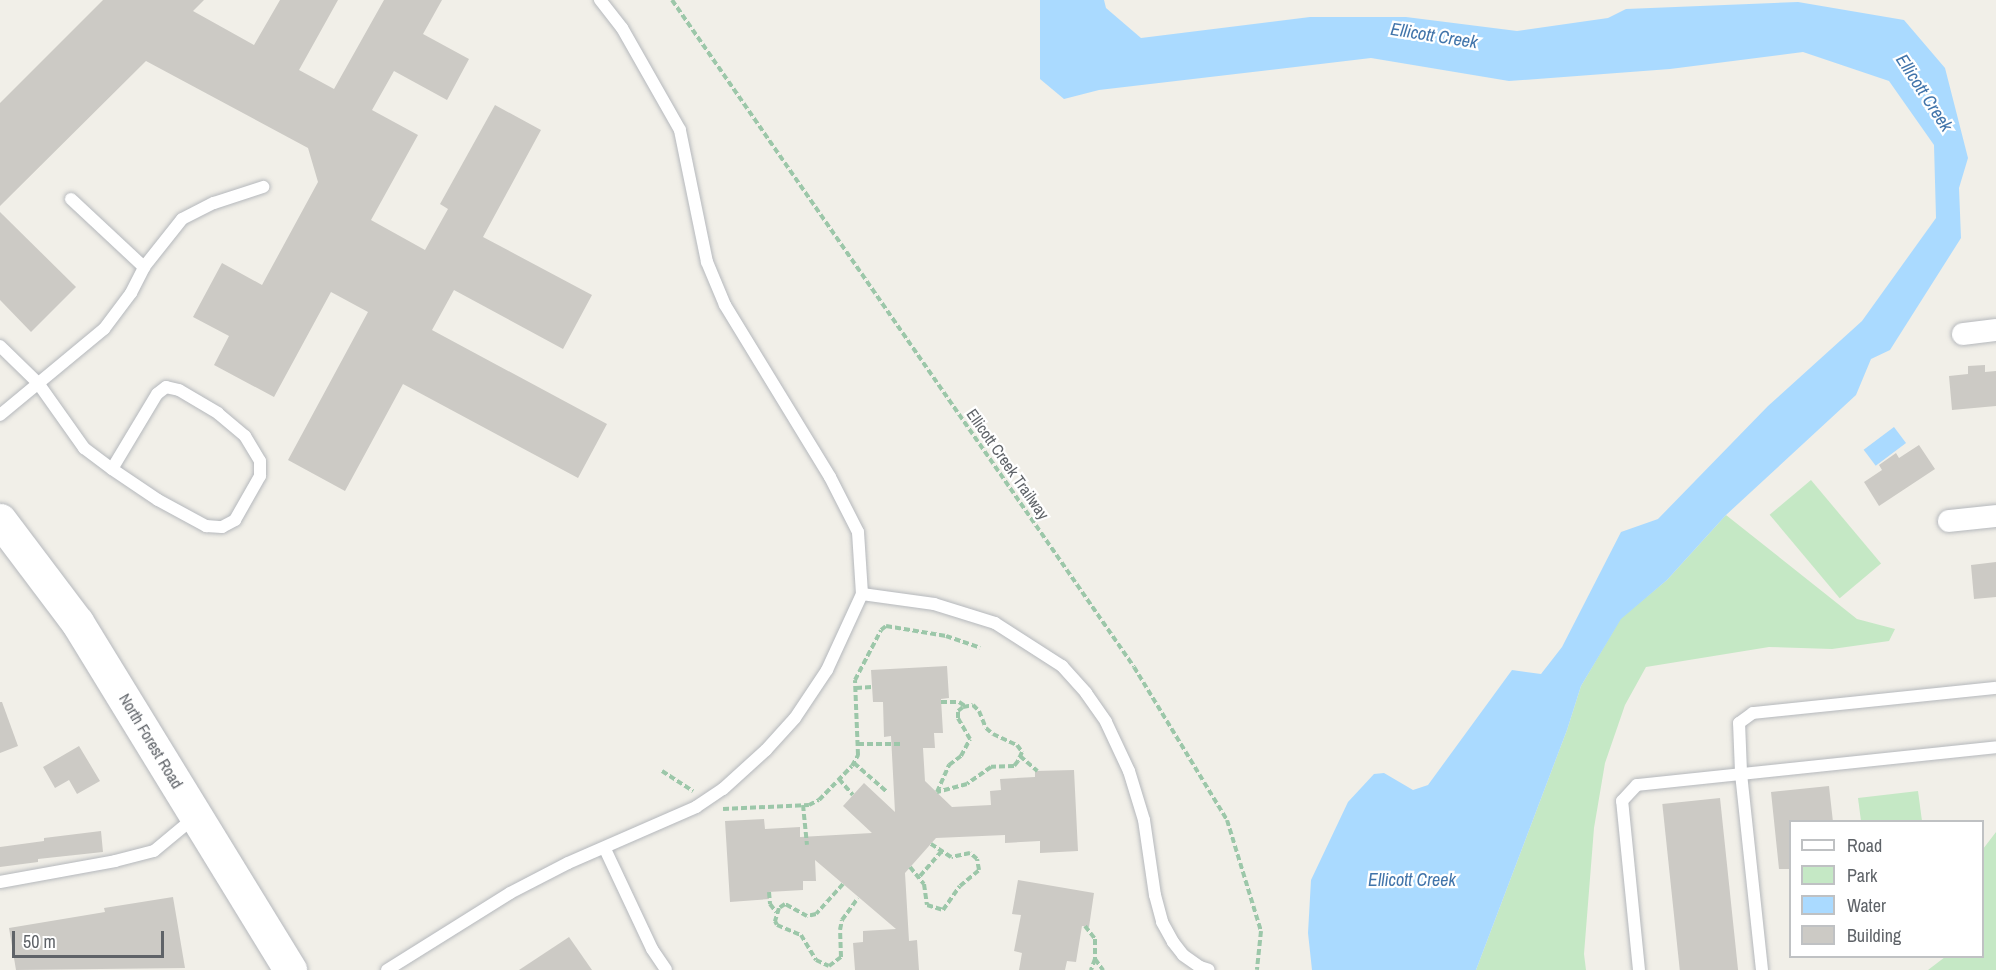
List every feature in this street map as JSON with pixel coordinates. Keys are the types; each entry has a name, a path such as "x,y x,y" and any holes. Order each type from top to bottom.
{"street":[{"path":"1963,334 1996,330"},
{"path":"1950,521 1996,516"},
{"name":"North Forest Road","path":"0,520 77,622 290,970"}],"lane":[{"path":"387,970 510,893 568,862 605,849 707,800 723,789 766,750 795,718 827,670 862,594 858,532 830,477 725,305 707,262 680,130 622,28 601,0"},
{"path":"0,415 104,329 131,293 144,267 182,219 214,203 263,187"},
{"path":"71,199 144,267"},
{"path":"0,346 39,383 84,448 112,469 158,500 206,526 222,527 235,520 260,476 260,461 244,436 218,413 179,390 166,387 157,394 112,469"},
{"path":"862,594 934,604 995,623 1053,660 1078,684 1106,722 1129,771 1144,820 1155,895 1162,922 1183,955 1200,967 1209,970"},
{"path":"1762,970 1741,772 1739,723 1753,713 1996,688"},
{"path":"1639,970 1622,801 1637,785 1741,772 1996,747"},
{"path":"0,882 116,861 154,851 196,816"},
{"path":"605,849 652,949 666,970"}],"path":[{"name":"Ellicott Creek Trailway","path":"672,0 1134,667 1227,820 1261,931 1257,970"},
{"path":"662,771 721,809 803,805 819,800 854,763 858,755 855,680 881,630 886,626 946,636 980,648"},
{"path":"856,688 872,687"},
{"path":"941,702 959,702 965,706"},
{"path":"973,705 979,711 986,728 993,734 1017,745 1022,752 1014,765 992,767 967,784 937,792 949,765 967,748 970,739 958,718 958,711 965,706 973,705"},
{"path":"858,744 900,744"},
{"path":"1020,756 1037,771"},
{"path":"854,763 887,792"},
{"path":"839,780 853,795"},
{"path":"803,805 807,845"},
{"path":"910,867 920,876 927,905 943,910 960,886 979,870 977,859 970,853 951,857 931,844"},
{"path":"920,876 941,852"},
{"path":"836,969 832,965 829,966 816,960 801,935 777,926 775,921 776,912 785,904 807,916 816,914 843,884"},
{"path":"769,892 770,904 776,912"},
{"path":"832,965 841,957 842,920 858,898"},
{"path":"1085,926 1095,939 1095,959 1091,970"},
{"path":"1095,959 1103,970"}],"green space":[{"path":"1811,480 1881,563 1840,598 1770,515"},
{"path":"1726,515 1857,619 1895,629 1889,641 1832,649 1769,647 1646,667 1625,705 1605,763 1594,828 1584,954 1586,970 1476,970 1567,730 1581,686 1621,618 1667,580"},
{"path":"1918,791 1922,820 1861,820 1858,798"},
{"path":"1996,832 1996,970 1928,970 1944,958 1984,958 1984,848"}],"water":[{"name":"Ellicott Creek","path":"1040,0 1104,0 1106,8 1141,38 1310,17 1406,17 1517,31 1608,18 1626,9 1798,2 1904,20 1945,68 1968,158 1959,188 1961,238 1890,350 1871,359 1856,395 1726,515 1667,580 1621,619 1581,686 1567,730 1476,970 1312,970 1308,933 1311,880 1348,802 1374,774 1384,773 1413,790 1428,785 1512,670 1541,674 1562,647 1621,532 1658,519 1768,406 1862,321 1936,218 1934,145 1889,81 1803,52 1670,69 1509,81 1371,58 1099,90 1064,99 1040,79"},
{"path":"1894,427 1906,443 1876,466 1864,450"}],"building":[{"path":"103,0 204,0 193,11 254,45 280,0 338,0 299,70 334,89 384,0 442,0 423,34 469,59 447,100 394,71 372,110 418,135 371,220 425,250 448,209 440,204 495,105 541,130 483,237 592,295 563,349 454,290 432,330 607,424 578,478 403,384 345,491 288,460 368,312 331,292 274,397 214,365 229,336 193,317 222,263 262,285 318,182 308,148 146,61 0,206 0,103"},
{"path":"0,212 76,287 31,332 0,300"},
{"path":"1985,365 1985,372 1996,371 1996,406 1952,410 1949,376 1968,374 1968,366"},
{"path":"1919,445 1935,469 1879,506 1864,482 1882,470 1879,465 1896,453 1899,458"},
{"path":"1996,562 1996,597 1974,599 1971,565"},
{"path":"947,666 949,698 941,699 943,733 934,733 935,748 923,748 925,781 952,807 991,805 990,791 1001,790 1000,779 1035,777 1035,771 1074,770 1078,851 1040,853 1040,841 1005,843 1005,835 936,838 905,873 909,941 917,940 919,970 855,970 853,943 863,942 863,931 896,929 815,860 816,881 803,881 803,890 768,892 769,899 730,902 725,821 764,819 765,829 800,827 800,837 872,833 843,806 864,783 895,812 891,736 884,737 883,702 873,702 871,670"},
{"path":"0,702 2,702 18,746 0,753"},
{"path":"79,746 100,781 77,794 69,780 55,788 43,767"},
{"path":"1829,786 1833,820 1789,820 1789,869 1779,869 1771,792"},
{"path":"1720,798 1738,970 1680,970 1662,804"},
{"path":"101,831 103,852 38,859 38,862 0,867 0,847 44,841 44,838"},
{"path":"1018,880 1094,893 1089,927 1082,926 1076,962 1067,961 1065,970 1019,970 1022,953 1014,951 1021,915 1012,914"},
{"path":"173,897 185,968 16,970 9,928 105,912 104,908"},
{"path":"569,937 592,970 519,970"}]}
